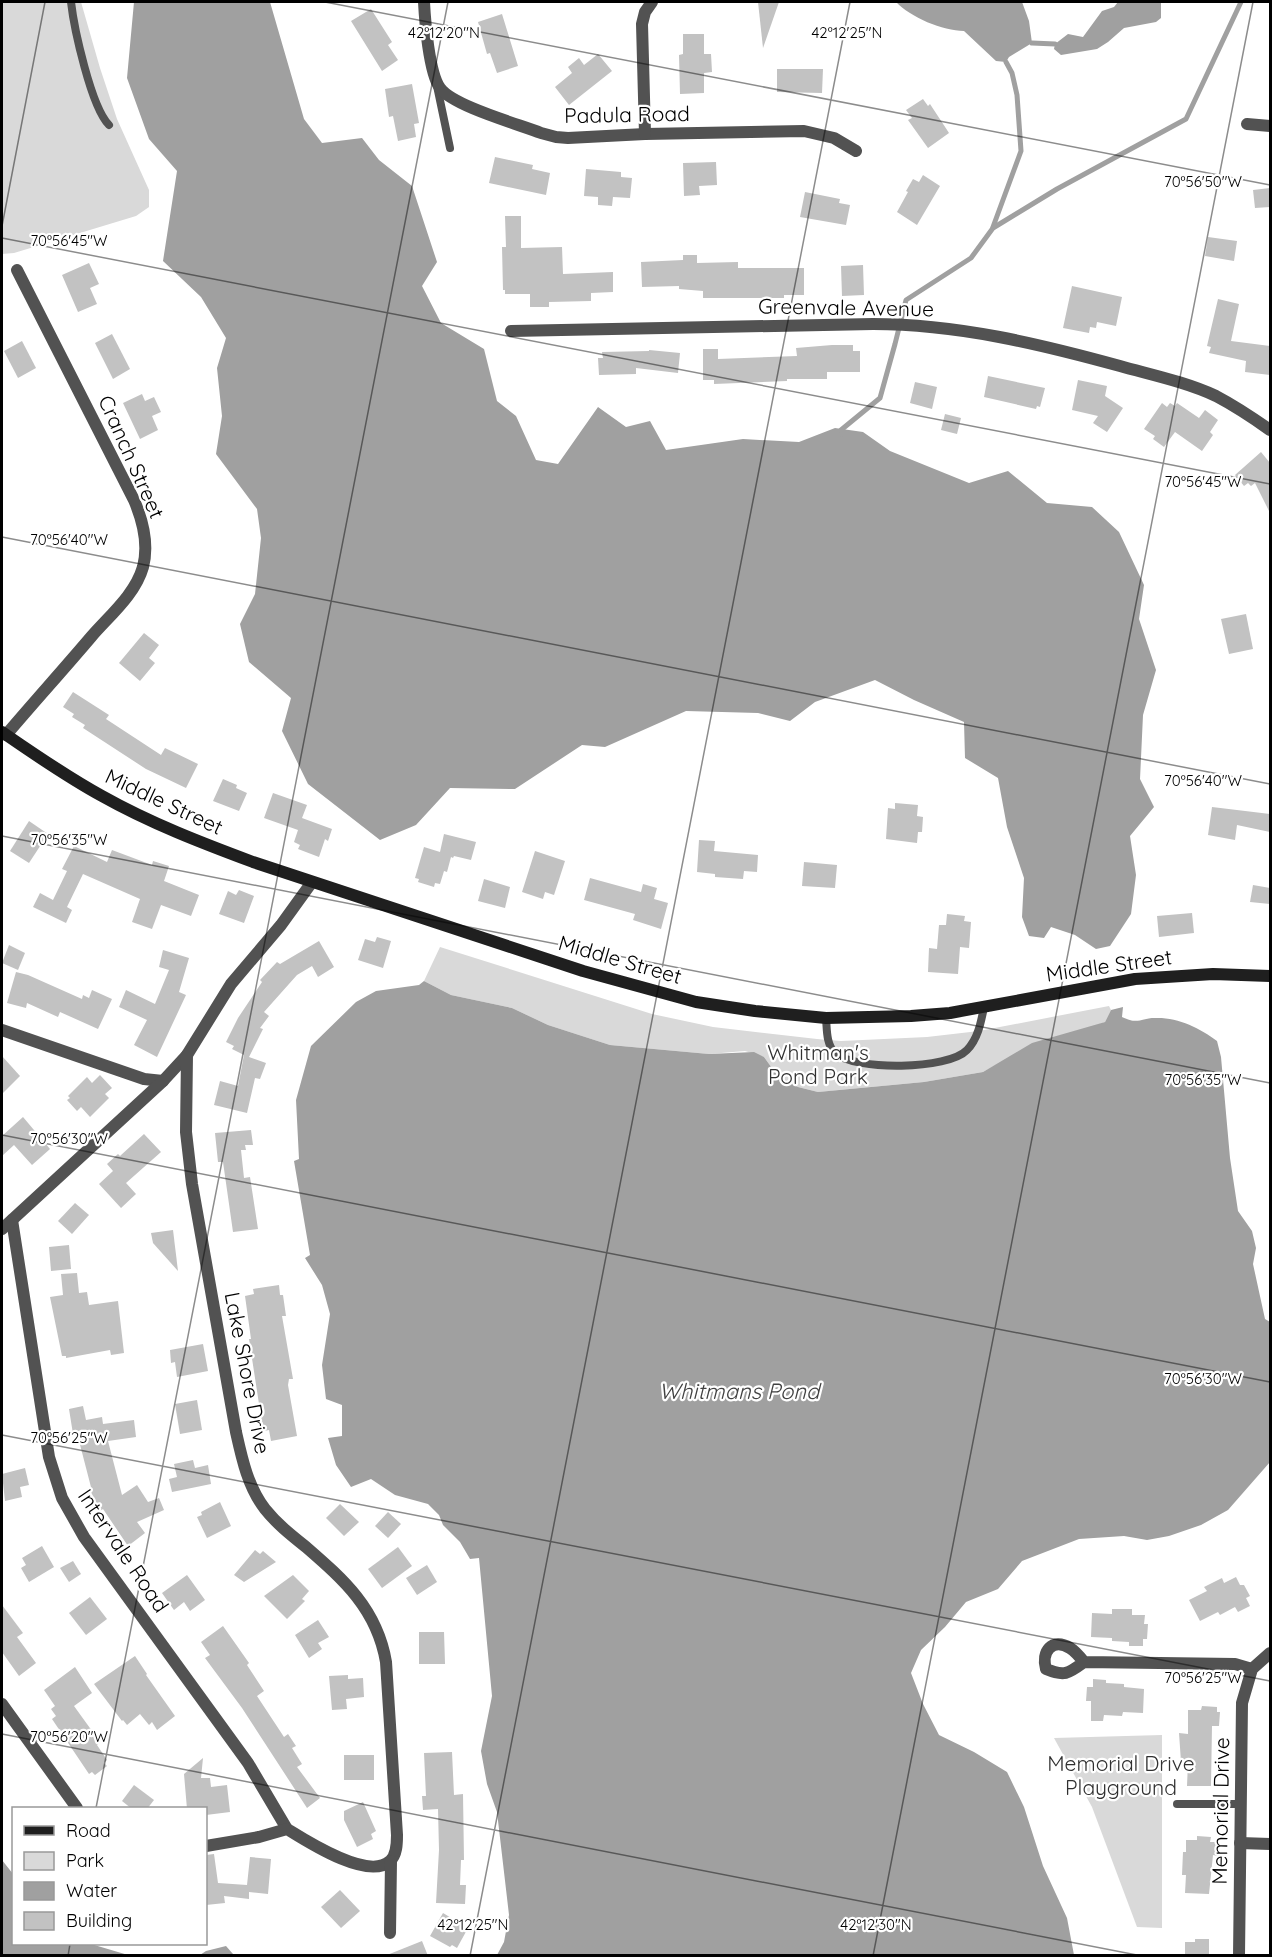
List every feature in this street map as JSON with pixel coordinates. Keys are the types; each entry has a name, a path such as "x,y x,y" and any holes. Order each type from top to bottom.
{"main road":[{"name":"Middle Street","path":"4,734 80,784 161,826 253,862 583,971 696,1002 754,1011 826,1018 921,1016 950,1014 1135,979 1204,974 1270,976"}],"street":[{"path":"424,2 435,80"},
{"path":"645,134 642,24 645,12 652,2"},
{"name":"Padula Road","path":"435,80 453,99 556,137 804,131 834,138 856,151"},
{"path":"1247,124 1270,126"},
{"name":"Cranch Street","path":"4,734 128,595 142,567 145,550 145,533 134,500 17,270"},
{"name":"Greenvale Avenue","path":"511,331 890,324 1001,337 1052,348 1170,380 1217,397 1270,430"},
{"path":"2,1229 163,1081 187,1055 231,984 281,925 312,882"},
{"path":"2,1030 135,1076 163,1081"},
{"name":"Lake Shore Drive","path":"187,1055 186,1132 192,1184 236,1432 244,1465 252,1487 264,1508 279,1525 325,1564 359,1598 371,1615 383,1643 398,1835 396,1851 391,1861 390,1933"},
{"name":"Intervale Road","path":"12,1220 49,1457 63,1498 84,1537 248,1762 287,1829"},
{"path":"1084,1662 1236,1665 1252,1669 1270,1653"},
{"name":"Memorial Drive","path":"1239,1956 1242,1703 1252,1669"},
{"path":"2,1704 77,1807"},
{"path":"207,1846 237,1842 287,1829 336,1856 358,1865 381,1866 391,1861"},
{"path":"1240,1843 1270,1844"}],"lane":[{"path":"71,2 74,27 82,57 100,112 110,125"},
{"path":"435,80 450,148"},
{"path":"826,1018 828,1040 834,1052 844,1058 874,1064 933,1065 951,1060 968,1050 979,1031 984,1007"},
{"path":"1177,1804 1241,1804"}],"green space":[{"path":"2,2 81,2 117,119 149,190 149,207 136,216 14,253 2,254"},
{"name":"Whitman's Pond Park","path":"440,947 652,1014 713,1027 817,1039 841,1041 927,1037 979,1031 1109,1006 1111,1010 1105,1022 1003,1061 983,1072 924,1082 818,1092 798,1087 777,1075 764,1057 745,1051 709,1054 610,1045 548,1025 512,1008 451,995 424,981"},
{"name":"Memorial Drive Playground","path":"1162,1735 1162,1928 1137,1927 1092,1807 1054,1738"}],"water":[{"path":"134,2 270,2 304,119 322,143 362,138 379,160 412,186 437,262 422,286 441,323 484,349 497,401 516,416 536,460 558,464 598,407 626,427 650,421 666,450 743,439 799,442 835,428 863,432 890,451 969,483 1008,471 1047,503 1092,507 1119,532 1144,585 1139,619 1156,670 1143,715 1140,779 1154,807 1130,836 1136,875 1131,914 1110,946 1096,949 1075,935 1051,927 1044,938 1029,936 1022,917 1024,878 1007,827 998,778 965,758 964,722 875,680 815,702 790,721 758,713 686,711 605,747 582,745 515,789 450,788 416,825 380,840 308,784 282,731 291,698 249,662 240,624 255,594 261,538 257,509 216,454 222,416 217,368 226,338 201,297 163,261 177,171 149,139 127,78"},
{"path":"896,2 1022,2 1029,21 1032,43 1009,57 1006,62 996,61 964,31 946,29 927,22"},
{"path":"1118,2 1161,2 1161,18 1156,22 1124,28 1097,49 1061,55 1054,49 1055,44 1068,34 1083,37 1102,11 1114,7"},
{"name":"Whitmans Pond","path":"424,981 451,995 512,1008 548,1025 610,1045 709,1054 754,1052 764,1057 777,1075 798,1087 818,1092 924,1082 983,1072 1032,1043 1105,1022 1111,1010 1123,1007 1122,1017 1136,1021 1163,1018 1180,1021 1217,1041 1221,1057 1230,1158 1238,1211 1252,1231 1256,1248 1253,1264 1265,1319 1270,1322 1270,1462 1228,1510 1201,1525 1169,1536 1147,1540 1124,1536 1079,1539 1022,1561 998,1589 966,1602 921,1650 911,1673 923,1704 939,1735 1007,1772 1024,1807 1043,1866 1067,1918 1074,1955 497,1955 504,1942 509,1915 497,1812 487,1784 481,1751 492,1696 479,1558 470,1559 460,1542 443,1525 439,1515 428,1504 395,1495 371,1479 351,1487 336,1465 328,1438 342,1436 342,1405 326,1399 322,1365 330,1314 322,1285 305,1258 310,1255 294,1161 299,1159 296,1100 311,1046 356,1002 376,991 419,985"},
{"path":"2,1860 12,1873 12,1945 94,1945 128,1955 2,1955"},
{"path":"226,1946 233,1954 314,1955 200,1955 206,1951"}],"building":[{"path":"758,2 779,2 763,48"},
{"path":"371,9 392,42 388,45 398,60 382,71 351,21"},
{"path":"502,14 518,66 497,73 490,53 487,54 478,22"},
{"path":"683,34 704,34 704,54 711,54 712,72 704,73 704,93 680,94 679,55 683,54"},
{"path":"598,54 612,71 569,105 555,87 572,73 568,67 579,58 584,65"},
{"path":"777,69 823,69 822,93 777,92"},
{"path":"412,84 419,123 414,124 416,137 398,141 393,116 389,117 385,89"},
{"path":"923,99 928,106 930,104 949,133 928,148 908,120 912,118 906,110"},
{"path":"495,157 533,165 532,169 550,173 546,195 489,183"},
{"path":"716,162 717,185 699,186 700,195 684,196 683,163"},
{"path":"586,169 621,172 621,177 632,178 630,198 613,197 612,206 598,205 598,197 584,196"},
{"path":"923,175 940,186 917,225 897,212 913,179 919,182"},
{"path":"1270,188 1270,207 1255,208 1253,190"},
{"path":"805,192 840,199 839,203 850,205 846,225 800,217"},
{"path":"505,216 521,216 521,248 562,247 563,274 613,272 613,292 591,293 591,301 549,302 549,307 530,307 530,294 505,294 502,247 506,247"},
{"path":"1208,237 1237,241 1234,261 1205,256"},
{"path":"683,255 697,255 697,263 738,262 738,268 804,268 804,295 784,295 784,298 703,298 703,291 679,289 679,286 642,287 641,262 683,260"},
{"path":"89,263 99,284 90,288 97,304 78,312 62,275"},
{"path":"863,265 864,295 842,296 841,266"},
{"path":"1072,286 1122,297 1116,326 1097,322 1096,328 1090,327 1089,333 1063,328"},
{"path":"1218,299 1239,304 1231,341 1270,346 1270,375 1245,372 1246,361 1209,353 1211,347 1207,346"},
{"path":"112,334 130,369 113,379 95,343"},
{"path":"22,341 36,368 18,378 4,351"},
{"path":"853,345 853,351 860,351 860,372 827,372 827,379 714,384 714,380 703,380 703,349 718,349 718,359 797,356 796,348"},
{"path":"649,350 680,353 678,373 636,368 636,374 599,375 598,358 603,358 602,352"},
{"path":"988,376 1045,388 1040,407 1037,406 1036,409 984,397"},
{"path":"1078,380 1107,386 1105,396 1123,408 1107,432 1093,423 1098,416 1072,410"},
{"path":"915,382 937,387 932,409 910,403"},
{"path":"142,394 145,401 154,397 161,412 152,416 158,430 140,439 123,403"},
{"path":"1162,403 1167,407 1170,403 1175,406 1177,403 1199,418 1205,410 1218,420 1210,432 1213,435 1202,451 1175,432 1164,447 1153,439 1155,436 1144,429"},
{"path":"945,414 961,418 957,434 941,430"},
{"path":"1261,452 1270,463 1270,513 1255,483 1251,486 1248,483 1244,486 1235,475"},
{"path":"1246,614 1253,649 1229,654 1221,619"},
{"path":"144,633 159,645 149,658 155,663 140,681 119,663"},
{"path":"73,692 109,715 106,719 161,755 165,748 198,764 186,788 146,769 83,728 85,725 72,717 74,714 63,707"},
{"path":"223,779 237,785 236,788 247,793 239,811 213,801"},
{"path":"273,793 307,805 302,818 332,829 328,841 325,839 319,857 298,849 300,845 294,842 298,830 264,818"},
{"path":"895,803 918,805 917,816 923,817 922,832 918,832 917,843 886,839 888,808 895,809"},
{"path":"1212,807 1270,814 1270,832 1237,825 1235,840 1208,835"},
{"path":"29,821 48,834 29,863 10,851"},
{"path":"444,834 476,842 471,860 451,857 447,872 444,871 440,884 435,883 434,887 418,882 419,879 415,878 424,847 440,852"},
{"path":"699,840 715,841 714,851 758,855 757,872 744,871 743,879 715,877 715,874 697,872"},
{"path":"74,846 107,862 112,850 152,865 153,861 169,866 164,881 199,895 191,916 161,905 152,929 132,922 140,899 83,874 67,907 72,910 66,923 33,907 40,893 53,900 67,871 62,869"},
{"path":"535,851 565,861 554,895 545,892 543,899 522,892"},
{"path":"804,862 837,865 835,888 802,886"},
{"path":"590,878 641,892 643,884 657,888 654,899 668,903 661,929 633,920 635,914 584,900"},
{"path":"484,879 510,887 505,908 478,901"},
{"path":"1253,885 1270,888 1270,904 1250,902"},
{"path":"239,890 254,896 244,923 219,914 228,891 236,895"},
{"path":"1192,913 1194,933 1159,937 1157,916"},
{"path":"947,914 965,916 964,921 971,922 969,948 960,947 958,974 928,972 929,948 937,949 939,925 946,925"},
{"path":"377,937 391,941 383,968 358,960 365,939 375,942"},
{"path":"319,941 334,967 318,977 312,966 297,975 264,1012 269,1016 260,1028 263,1029 249,1057 266,1063 260,1079 255,1078 247,1113 214,1105 220,1081 238,1086 244,1055 232,1049 234,1046 226,1042 238,1018 262,982 260,980 277,962 280,964"},
{"path":"9,945 25,953 18,970 2,963"},
{"path":"163,950 189,958 179,992 186,995 157,1057 134,1045 147,1020 119,1007 126,990 155,1004 169,970 159,967"},
{"path":"16,972 82,999 83,995 89,998 92,990 112,999 98,1029 60,1012 58,1017 27,1003 26,1008 7,1003"},
{"path":"2,1056 20,1076 2,1094"},
{"path":"100,1075 112,1088 105,1094 109,1098 90,1117 81,1107 77,1111 67,1100 70,1098 68,1096 87,1077 92,1083"},
{"path":"23,1117 50,1149 32,1165 14,1145 2,1156 2,1136"},
{"path":"251,1130 253,1145 245,1145 246,1150 241,1150 244,1178 250,1177 258,1229 233,1232 223,1162 218,1162 215,1133"},
{"path":"144,1134 161,1152 126,1183 136,1194 121,1208 99,1184 113,1171 107,1164 118,1154 120,1156"},
{"path":"75,1203 89,1215 72,1234 58,1221"},
{"path":"173,1230 178,1271 153,1243 151,1233"},
{"path":"69,1245 71,1269 51,1271 49,1247"},
{"path":"77,1273 79,1293 87,1292 89,1305 118,1301 124,1353 111,1355 110,1350 66,1358 62,1356 50,1297 63,1295 61,1274"},
{"path":"279,1285 286,1316 282,1316 293,1379 289,1379 288,1385 297,1436 271,1441 269,1430 264,1431 261,1417 245,1296 254,1294 253,1289"},
{"path":"203,1344 208,1371 177,1377 175,1362 171,1363 170,1350"},
{"path":"197,1400 202,1430 180,1434 175,1404"},
{"path":"83,1406 86,1420 102,1417 103,1424 134,1420 136,1437 108,1441 122,1495 137,1485 148,1502 159,1498 164,1510 137,1522 145,1533 128,1546 103,1509 100,1511 91,1492 77,1433 73,1434 69,1409"},
{"path":"193,1460 195,1468 208,1465 211,1484 172,1492 169,1479 177,1477 174,1464"},
{"path":"25,1468 29,1485 20,1487 22,1497 5,1501 2,1474"},
{"path":"220,1502 231,1526 207,1538 197,1517 202,1515 201,1512"},
{"path":"340,1504 359,1522 344,1536 326,1518"},
{"path":"388,1512 401,1524 388,1538 375,1526"},
{"path":"42,1546 54,1567 29,1582 21,1568 26,1565 22,1558"},
{"path":"398,1547 412,1566 382,1588 368,1569"},
{"path":"255,1550 260,1554 263,1551 276,1562 244,1582 234,1575"},
{"path":"73,1561 81,1574 69,1582 60,1568"},
{"path":"427,1565 437,1582 417,1595 406,1578"},
{"path":"187,1575 205,1600 190,1611 184,1602 174,1610 162,1593"},
{"path":"293,1575 309,1591 302,1599 305,1601 287,1619 264,1596"},
{"path":"1236,1577 1250,1596 1246,1598 1250,1606 1238,1612 1235,1607 1220,1615 1218,1612 1200,1621 1189,1600 1207,1591 1204,1587 1222,1578 1224,1583"},
{"path":"90,1597 107,1619 86,1635 69,1613"},
{"path":"2,1605 23,1633 17,1637 36,1663 19,1676 2,1652"},
{"path":"1112,1609 1132,1609 1132,1615 1145,1615 1144,1624 1148,1624 1147,1639 1143,1639 1143,1646 1129,1646 1129,1642 1112,1641 1112,1638 1091,1637 1092,1613 1112,1614"},
{"path":"318,1620 329,1637 318,1643 322,1649 309,1658 295,1635"},
{"path":"223,1626 249,1663 247,1665 264,1691 257,1696 284,1737 288,1734 296,1746 292,1748 302,1764 297,1767 320,1798 307,1808 242,1708 205,1658 210,1655 201,1642"},
{"path":"419,1632 444,1632 445,1664 419,1664"},
{"path":"135,1656 175,1716 157,1730 152,1722 149,1725 140,1714 127,1725 94,1684"},
{"path":"75,1667 92,1693 74,1706 100,1742 97,1745 107,1760 104,1763 107,1766 95,1775 92,1772 89,1774 52,1719 56,1716 51,1709 55,1706 44,1690"},
{"path":"348,1675 348,1679 363,1678 364,1697 346,1699 347,1709 332,1710 329,1676"},
{"path":"1093,1679 1106,1680 1106,1683 1124,1684 1124,1687 1144,1689 1143,1713 1123,1712 1122,1716 1104,1715 1103,1721 1091,1721 1091,1701 1086,1701 1087,1687 1093,1687"},
{"path":"1202,1706 1217,1707 1217,1712 1220,1712 1219,1726 1212,1726 1211,1786 1187,1786 1188,1762 1181,1762 1179,1733 1188,1734 1188,1710 1201,1710"},
{"path":"452,1752 454,1795 463,1794 464,1860 461,1860 460,1885 466,1885 465,1904 436,1903 439,1850 438,1809 423,1810 422,1796 426,1796 424,1753"},
{"path":"344,1755 374,1755 374,1780 344,1780"},
{"path":"203,1758 201,1778 210,1778 211,1787 227,1785 230,1812 207,1815 207,1807 187,1807 184,1774"},
{"path":"134,1785 154,1800 149,1807 130,1807 122,1801"},
{"path":"363,1802 376,1831 371,1834 373,1839 357,1847 344,1820 344,1811"},
{"path":"1197,1836 1211,1837 1210,1842 1218,1842 1218,1856 1213,1855 1209,1894 1185,1893 1186,1875 1182,1875 1183,1852 1186,1852 1186,1840 1197,1840"},
{"path":"214,1854 218,1883 247,1885 250,1857 271,1859 268,1894 249,1892 249,1899 224,1896 225,1903 207,1905 207,1855"},
{"path":"340,1890 360,1911 341,1928 321,1907"},
{"path":"443,1913 468,1928 457,1948 452,1945 450,1947 430,1936"},
{"path":"1195,1939 1209,1939 1209,1956 1185,1956 1185,1942 1195,1942"},
{"path":"422,1941 428,1956 387,1956 387,1955"}],"waterway":[{"path":"842,434 841,430 880,398 906,300 971,258 993,228 1057,189 1186,119 1241,2"},
{"path":"1032,43 1055,44"},
{"path":"993,227 1021,151 1017,95 1012,73 1006,62"}]}
